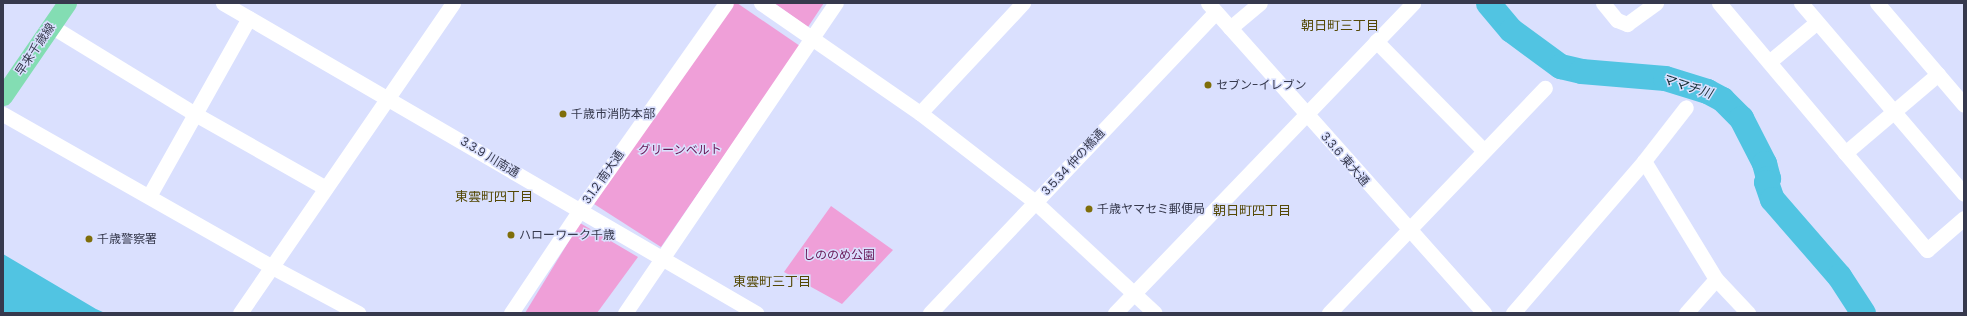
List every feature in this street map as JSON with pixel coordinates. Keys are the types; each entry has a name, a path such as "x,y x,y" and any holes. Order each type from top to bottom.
{"main road":[{"name":"早来千歳線","path":"3,96 67,3"}],"street":[{"name":"3.3.9 川南通","path":"223,3 389,98 756,313"},
{"path":"240,313 453,3"},
{"name":"3.1.2 南大通","path":"511,313 580,210 726,3"},
{"path":"761,3 812,37 920,114 1035,202 1155,313"},
{"path":"625,313 836,3"},
{"path":"920,114 1023,3"},
{"path":"1230,28 1260,3"},
{"path":"1115,313 1413,3"},
{"path":"1603,3 1617,20 1627,24 1656,3"},
{"path":"1719,3 1927,250 1964,218"},
{"path":"1801,3 1964,194"},
{"path":"1877,3 1964,105"},
{"name":"3.3.6 東大通","path":"1212,8 1408,230 1484,313"},
{"name":"3.5.34 仲の橋通","path":"930,313 1035,202 1212,8"},
{"path":"149,196 249,18"},
{"path":"1769,62 1817,22"},
{"path":"51,26 195,114 326,188"},
{"path":"1376,41 1484,151"},
{"path":"1845,153 1938,74"},
{"path":"1329,313 1545,88"},
{"path":"1513,313 1644,161 1686,107"},
{"path":"3,114 272,267 358,313"},
{"path":"1644,161 1716,279 1748,313"},
{"path":"1686,313 1716,279"}],"green space":[{"name":"グリーンベルト","path":"733,3 737,3 800,46 661,247 594,204"},
{"path":"774,3 824,3 808,27"},
{"name":"しののめ公園","path":"831,206 893,250 842,304 784,272"},
{"path":"580,223 638,257 597,313 525,313"}],"water":[{"path":"3,254 96,309 105,313 3,313"}],"waterway":[{"name":"ママチ川","path":"1488,3 1511,30 1560,66 1581,71 1665,78 1707,91 1722,99 1741,118 1764,163 1768,178 1766,182 1772,199 1839,276 1863,313"}],"place":[{"name":"セブン-イレブン","path":"1208,85"},
{"name":"千歳市消防本部","path":"563,114"},
{"name":"千歳ヤマセミ郵便局","path":"1089,209"},
{"name":"ハローワーク千歳","path":"511,235"},
{"name":"千歳警察署","path":"89,239"}],"district":[{"name":"朝日町三丁目","path":"1340,26"},
{"name":"東雲町四丁目","path":"494,197"},
{"name":"朝日町四丁目","path":"1252,211"},
{"name":"東雲町三丁目","path":"772,282"}]}
